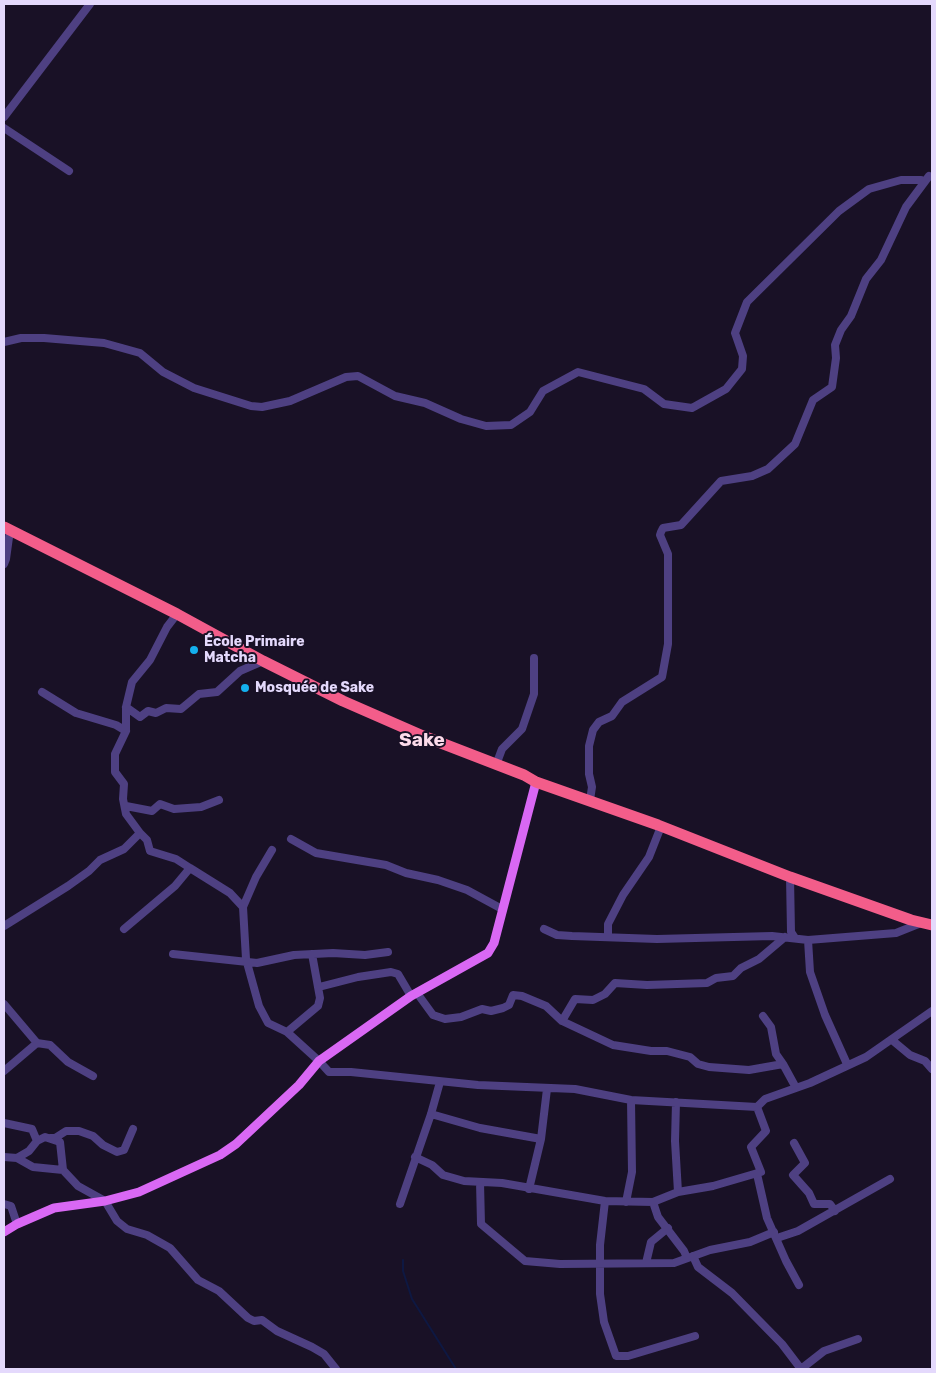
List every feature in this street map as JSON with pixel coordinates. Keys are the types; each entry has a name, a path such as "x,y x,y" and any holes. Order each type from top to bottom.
{"highway":[{"path":"7,529 177,614 263,661 343,701 423,736 536,782 658,825 790,877 927,924"}],"main road":[{"path":"4,1232 17,1224 54,1208 105,1201 139,1192 204,1163 236,1144 299,1085 319,1061 414,994 488,953 494,943 536,782"}],"street":[{"path":"4,116 90,4"},
{"path":"4,128 69,171"},
{"path":"590,800 592,787 589,774 589,746 593,730 599,722 612,716 622,702 662,678 668,644 668,554 660,535 663,528 681,525 722,481 752,476 768,469 795,444 813,400 832,387 836,358 835,344 841,330 851,316 866,279 881,260 906,207 929,176"},
{"path":"4,342 21,338 44,338 104,343 140,353 163,372 194,388 251,406 290,401 346,377 358,376 395,396 425,403 461,419 486,426 511,425 530,412 543,391 578,372 644,389 664,404 692,408 726,390 742,369 743,356 735,333 747,302 838,212 869,189 900,180 921,180"},
{"path":"4,564 6,559 7,529"},
{"path":"177,614 167,627 150,660 132,682 126,707 126,731 115,754 116,772 124,784 123,798 126,814 147,840 150,851 176,859 230,894 243,907"},
{"path":"496,765 502,749 522,728 534,694 534,658"},
{"path":"126,707 140,717 148,711 156,713 166,708 181,710 199,694 217,692 240,671 263,661"},
{"path":"42,692 76,713 116,725 126,731"},
{"path":"126,806 152,812 160,804 174,809 201,807 219,800"},
{"path":"608,936 608,924 623,895 649,857 660,829 658,825"},
{"path":"4,926 68,886 89,871 100,860 124,849 140,833"},
{"path":"291,839 316,853 386,865 415,875 438,880 467,890 502,909"},
{"path":"272,850 256,877 243,907 247,962 263,1015 273,1027 287,1032 329,1072 350,1072 440,1082 575,1088 632,1100 757,1107 765,1099 795,1086 810,1083 847,1064 866,1057 932,1011"},
{"path":"124,930 175,886 190,868"},
{"path":"790,877 791,932 796,938"},
{"path":"544,929 557,935 657,939 785,937 808,940 896,933 927,924"},
{"path":"562,1020 575,999 593,1000 604,994 615,983 647,985 707,983 716,978 733,976 741,968 759,959 785,937"},
{"path":"808,940 810,972 825,1014 847,1064"},
{"path":"173,954 220,960 244,960 247,962 270,961 294,955 365,955 388,952"},
{"path":"287,1032 318,1006 320,998 319,987 312,954"},
{"path":"319,987 358,977 391,972 398,974 434,1016 445,1019 460,1017 482,1010 491,1011 503,1008 509,1004 514,995 546,1006 562,1020 613,1045 651,1051 667,1050 690,1057 698,1064 709,1066 749,1070 783,1064"},
{"path":"4,1004 37,1043 50,1045 68,1062 93,1076"},
{"path":"763,1016 771,1027 776,1054 795,1086"},
{"path":"892,1040 910,1055 926,1062 932,1069"},
{"path":"4,1071 37,1043"},
{"path":"400,1204 440,1082"},
{"path":"529,1189 541,1139 547,1088"},
{"path":"626,1202 632,1172 632,1100"},
{"path":"676,1102 675,1141 678,1192"},
{"path":"415,1157 432,1165 443,1175 464,1181 502,1183 606,1201 653,1202 678,1192 713,1186 761,1172 751,1148 766,1131 757,1107"},
{"path":"431,1114 480,1128 541,1139"},
{"path":"4,1123 32,1129 37,1142"},
{"path":"17,1158 45,1137 55,1138 66,1131 79,1131 94,1136 103,1145 117,1152 124,1150 133,1129"},
{"path":"45,1137 60,1142 63,1170 78,1186 105,1201 117,1221 127,1229 147,1235 170,1248 198,1280 219,1291 248,1318 254,1321 262,1320 277,1331 312,1347 324,1354 336,1369"},
{"path":"794,1143 805,1163 793,1175 809,1193 814,1204 830,1204 835,1211"},
{"path":"4,1157 17,1158 33,1167 63,1170"},
{"path":"757,1174 763,1206 786,1261 799,1285"},
{"path":"480,1182 481,1224 525,1261 560,1264 674,1263 690,1257 775,1235 798,1231 890,1179"},
{"path":"606,1201 599,1263 600,1294 604,1322 616,1356 628,1356 695,1336"},
{"path":"653,1202 658,1217 698,1267 732,1293 782,1344 801,1369 824,1351 858,1339"},
{"path":"4,1204 11,1206 17,1224"},
{"path":"646,1263 651,1242 668,1228"}],"waterway":[{"path":"403,1260 403,1271 412,1299 456,1369"}],"place":[{"name":"École Primaire Matcha","path":"194,650"},
{"name":"Mosquée de Sake","path":"245,688"}],"district":[{"name":"Sake","path":"422,741"}]}
